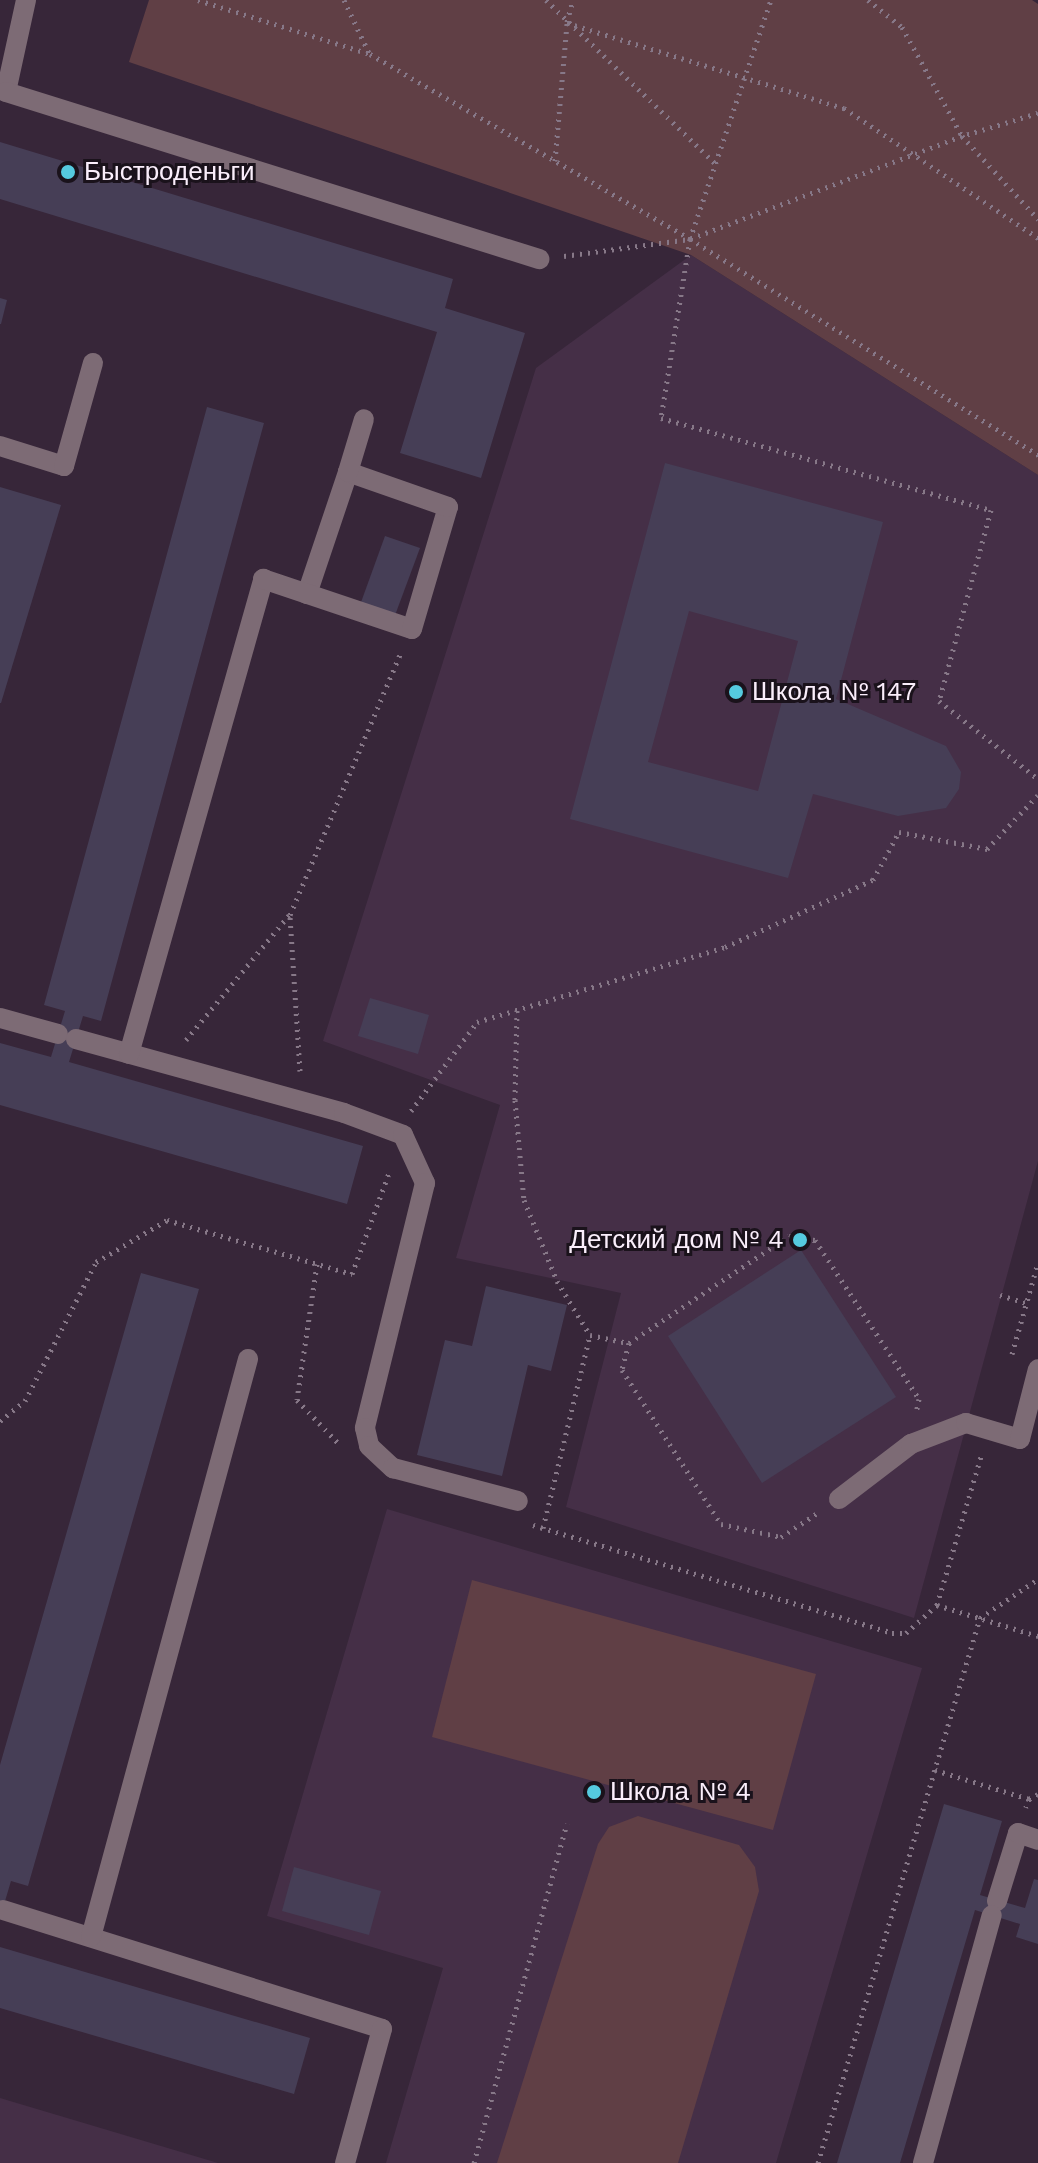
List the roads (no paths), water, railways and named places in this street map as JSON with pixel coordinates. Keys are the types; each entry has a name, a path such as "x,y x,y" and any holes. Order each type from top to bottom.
{"lane":[{"path":"26,0 6,92 539,259"},
{"path":"0,446 64,466 93,363"},
{"path":"307,594 364,419"},
{"path":"129,1054 263,579 412,629 448,507 348,472"},
{"path":"0,1018 344,1113 403,1135 425,1183 365,1428 369,1446 393,1468 518,1501"},
{"path":"91,1937 248,1359"},
{"path":"839,1499 911,1444 966,1423 1020,1439 1038,1369"},
{"path":"923,2163 995,1908 1028,1836"},
{"path":"3,1910 382,2029 345,2163"}],"place":[{"name":"Быстроденьги","path":"68,172"},
{"name":"Школа № 147","path":"736,692"},
{"name":"Детский дом № 4","path":"800,1240"},
{"name":"Школа № 4","path":"594,1792"}]}
